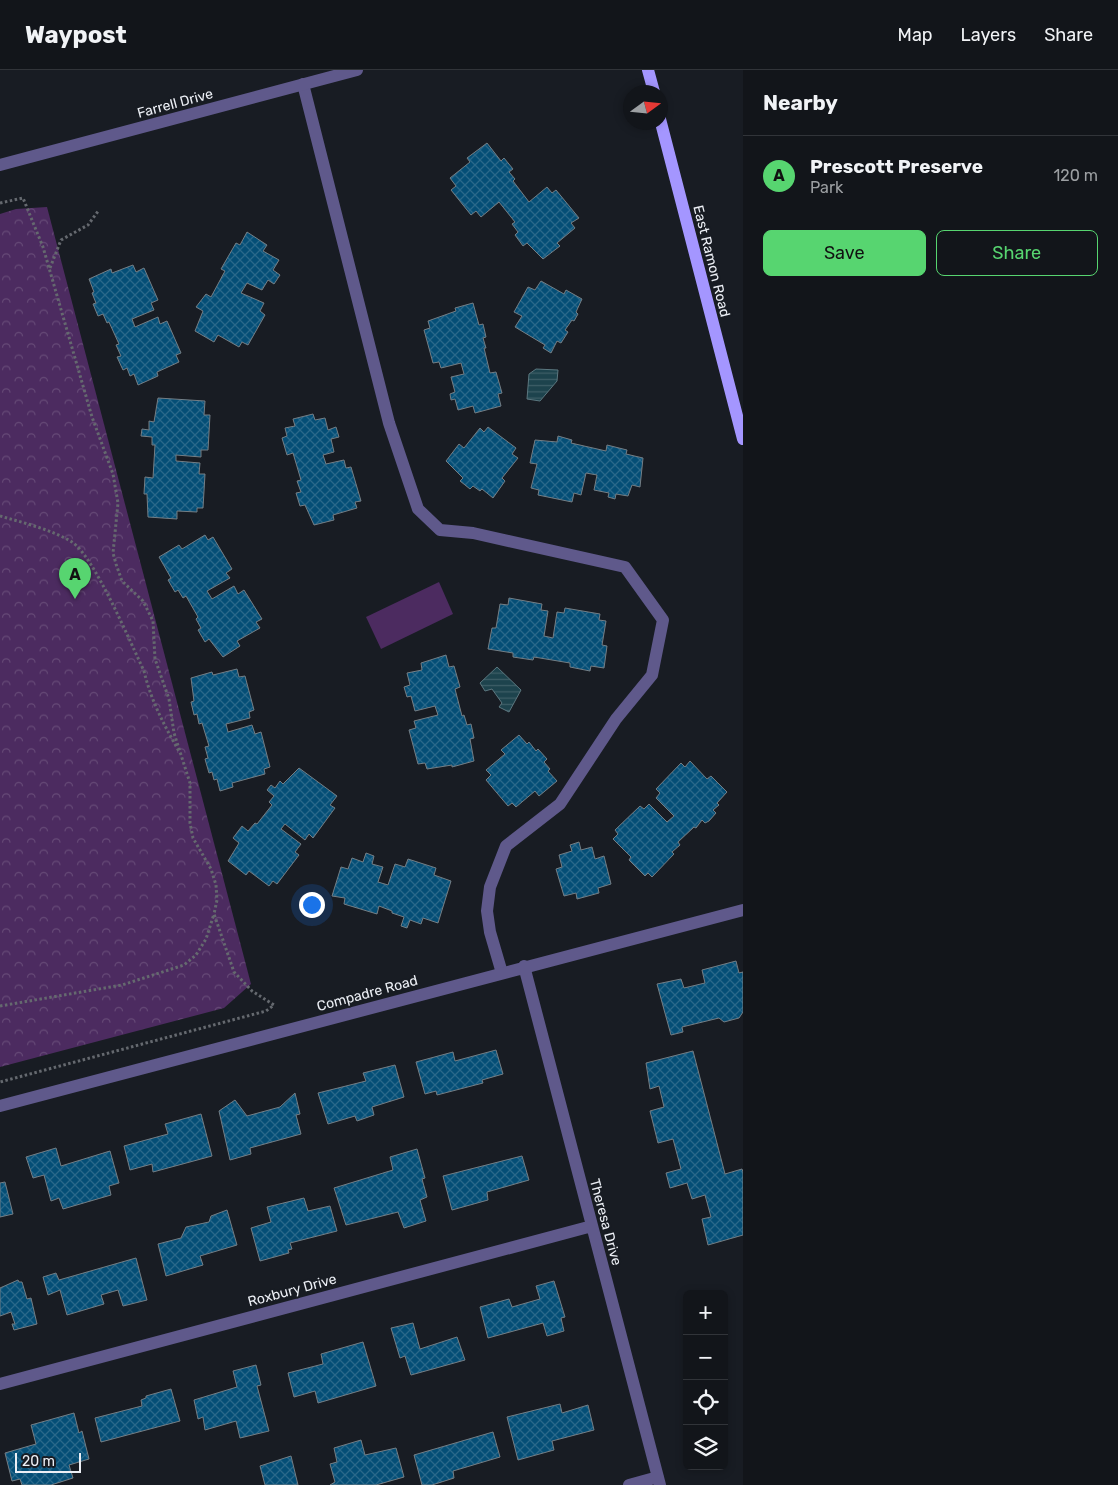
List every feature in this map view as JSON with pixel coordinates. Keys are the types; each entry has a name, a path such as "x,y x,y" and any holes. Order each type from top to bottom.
{"main road":[{"path":"648,70 652,85"},
{"name":"East Ramon Road","path":"663,130 743,439"}],"street":[{"name":"Farrell Drive","path":"0,165 357,70"},
{"path":"303,84 389,423 418,509 440,530 473,533 625,567 663,620 652,674 616,719 560,804 506,846 490,886 487,911 490,932 502,973"},
{"name":"Compadre Road","path":"0,1106 524,966 743,910"},
{"name":"Theresa Drive","path":"524,966 659,1481"},
{"name":"Roxbury Drive","path":"0,1384 592,1226"},
{"path":"629,1485 659,1481"}],"path":[{"path":"0,203 23,198 43,247 92,417 113,474 118,503 113,553 122,580 143,601 153,621 155,659 168,699 174,733 186,765 190,783 190,823 193,838 211,870 216,885 217,900 206,939 196,955 184,966 122,985 0,1006"},
{"path":"49,268 61,240 88,225 99,210"},
{"path":"0,516 48,530 74,543 89,560 144,671 148,688 161,719 186,765"},
{"path":"0,1082 266,1012 274,1005 252,991 234,972 214,914"}],"green space":[{"path":"47,207 251,984 224,1008 0,1067 0,214 16,209"},
{"path":"439,582 453,614 381,649 366,617"}],"water":[{"path":"536,369 558,370 557,381 540,401 527,399 529,374"},
{"path":"497,667 521,690 509,712 499,707 502,703 492,689 485,691 480,683"}],"building":[{"path":"487,143 501,161 504,158 513,169 509,172 515,179 513,181 529,202 547,187 552,193 556,190 579,218 571,223 575,228 557,243 560,246 543,259 527,243 523,246 515,235 518,232 512,224 515,222 499,202 481,217 476,211 471,215 451,190 456,186 450,178 470,162 467,158"},
{"path":"247,232 267,245 263,251 279,260 273,270 280,275 274,284 268,280 262,290 247,283 241,293 264,303 260,311 265,315 248,345 242,342 239,347 218,335 214,342 195,331 203,311 196,307 206,294 211,297 225,271 221,269 236,243 240,245"},
{"path":"133,265 136,272 144,268 158,300 151,303 154,310 132,319 135,327 158,317 160,324 167,321 181,353 176,355 179,362 157,372 158,376 138,385 134,374 130,376 127,368 123,370 117,357 121,356 116,345 119,344 109,322 107,323 103,314 98,316 93,304 96,303 89,279 111,269 112,273"},
{"path":"541,281 564,294 566,290 582,299 576,312 578,314 565,330 568,332 561,343 557,341 551,353 543,348 545,345 515,327 522,316 514,312 528,287 535,290"},
{"path":"473,303 479,325 483,324 486,337 483,338 486,348 484,348 490,373 496,372 502,393 498,394 501,406 475,413 473,406 458,410 455,399 451,400 450,394 455,392 451,377 464,374 461,363 441,368 439,362 433,363 424,330 430,328 428,321 456,311 455,308"},
{"path":"158,398 205,401 204,415 210,415 208,450 201,450 201,457 176,455 176,461 200,463 199,474 205,474 203,508 197,508 197,512 177,511 177,519 148,517 147,494 144,494 145,477 153,478 155,445 152,445 152,437 141,436 142,429 149,430 149,421 154,422"},
{"path":"313,414 315,420 325,418 328,430 336,427 339,437 331,439 334,452 323,455 326,464 344,460 346,468 351,467 361,501 355,502 357,508 333,515 334,520 314,525 305,505 300,506 296,493 301,492 297,481 301,480 293,453 287,455 282,438 287,436 285,428 295,426 293,419"},
{"path":"488,427 516,448 512,454 518,458 502,478 505,481 493,498 482,489 480,491 473,486 470,489 460,481 463,478 446,461 459,444 464,448 480,428 484,432"},
{"path":"558,436 572,440 571,443 606,451 607,445 627,450 626,454 643,458 640,487 632,485 628,496 616,494 615,499 608,497 609,493 594,490 597,475 586,473 581,495 574,493 572,502 538,495 539,490 531,488 537,464 530,463 535,440 557,442"},
{"path":"205,535 208,540 213,537 232,569 226,573 230,578 207,591 212,599 234,586 238,594 244,590 262,619 256,622 260,628 237,641 240,646 223,657 209,639 205,642 198,630 201,628 196,619 198,617 186,596 183,598 178,590 175,592 168,580 171,578 159,557 179,545 182,549"},
{"path":"509,598 542,604 541,610 548,611 544,636 553,638 557,612 564,613 565,608 600,614 599,620 606,621 602,645 607,646 604,668 591,666 590,671 570,667 570,663 534,657 533,660 513,657 513,653 488,649 492,628 496,628 500,604 508,605"},
{"path":"446,655 449,667 454,666 460,687 455,689 462,716 464,715 467,725 471,724 474,738 470,739 474,761 452,767 452,765 427,769 425,763 418,764 409,730 416,728 414,721 438,715 435,706 415,711 411,696 407,697 404,687 410,685 407,673 422,670 421,663"},
{"path":"237,669 239,677 245,676 254,710 249,712 250,718 226,724 228,732 252,725 255,734 261,732 270,767 264,769 265,774 232,783 233,787 220,791 217,779 214,780 212,772 209,773 205,759 208,758 205,747 209,746 202,723 199,724 197,714 194,715 191,702 194,701 191,678 212,672 213,675"},
{"path":"519,735 527,744 529,742 536,751 538,749 547,759 544,762 550,769 548,771 557,781 539,796 535,791 516,807 512,803 508,806 486,780 491,775 486,770 505,754 501,750"},
{"path":"690,761 707,779 711,776 727,792 717,803 719,805 713,810 716,813 709,821 705,823 702,820 696,828 694,827 678,842 680,845 672,852 674,854 652,877 648,873 645,876 629,860 631,857 613,839 618,834 615,830 640,806 644,809 649,804 667,822 674,816 656,798 660,793 656,789 681,763 685,767"},
{"path":"299,768 337,796 330,805 335,808 313,838 309,834 305,840 285,824 281,829 301,844 295,852 299,855 277,884 273,881 269,886 249,871 246,875 228,861 239,843 233,838 242,826 248,831 255,823 257,824 272,805 269,802 274,796 267,790 271,785 275,788 280,781 283,784"},
{"path":"579,842 581,850 592,847 595,859 604,856 611,884 598,888 599,893 577,899 576,893 564,896 556,869 562,867 559,855 572,851 570,845"},
{"path":"366,853 374,856 372,864 383,867 378,882 388,885 395,864 405,867 408,859 436,868 434,875 451,881 438,923 423,918 421,924 410,920 407,928 401,926 404,917 392,913 392,911 379,906 377,914 344,904 345,898 332,896 341,867 348,869 352,858 363,862"},
{"path":"736,961 739,973 743,972 743,1012 739,1018 724,1022 719,1018 682,1027 683,1032 671,1035 657,984 681,979 684,988 705,983 702,970"},
{"path":"496,1050 503,1074 482,1080 483,1083 437,1095 436,1091 425,1094 416,1062 453,1052 455,1061"},
{"path":"693,1051 725,1174 742,1169 743,1172 743,1235 708,1245 702,1219 711,1217 705,1195 692,1199 687,1183 670,1188 666,1173 681,1169 673,1139 658,1143 650,1111 664,1107 659,1086 650,1089 646,1063"},
{"path":"395,1065 404,1097 372,1107 374,1115 357,1121 355,1116 328,1124 318,1093 366,1081 363,1073"},
{"path":"295,1093 300,1114 296,1115 301,1134 250,1148 251,1154 230,1160 219,1111 235,1100 247,1116 280,1107"},
{"path":"201,1114 212,1156 153,1172 152,1164 130,1170 124,1146 168,1134 165,1124"},
{"path":"56,1148 61,1166 110,1151 119,1183 109,1186 111,1195 63,1209 59,1198 51,1201 44,1175 33,1178 26,1157"},
{"path":"417,1149 425,1178 422,1179 427,1197 420,1200 426,1221 404,1228 398,1212 346,1225 334,1188 393,1170 390,1157"},
{"path":"522,1156 529,1180 487,1192 488,1200 452,1210 443,1176"},
{"path":"5,1182 13,1214 0,1217 0,1183"},
{"path":"304,1198 308,1211 330,1206 337,1231 290,1243 292,1249 288,1250 289,1253 260,1261 251,1228 271,1222 267,1207"},
{"path":"227,1210 237,1245 200,1256 203,1265 166,1276 158,1244 181,1238 186,1227 209,1222 211,1216"},
{"path":"136,1258 147,1300 123,1306 118,1290 101,1295 104,1304 67,1315 60,1290 48,1295 43,1277 56,1273 59,1280"},
{"path":"18,1280 22,1282 27,1299 31,1298 37,1324 14,1330 12,1324 15,1324 11,1312 0,1316 0,1288"},
{"path":"554,1281 565,1317 561,1318 564,1331 547,1336 543,1323 488,1338 480,1307 509,1299 512,1307 540,1299 536,1286"},
{"path":"413,1323 420,1349 457,1337 465,1360 411,1375 405,1356 400,1358 391,1328"},
{"path":"363,1342 376,1386 318,1403 315,1391 294,1397 288,1373 323,1364 321,1354"},
{"path":"256,1365 261,1385 257,1386 269,1431 240,1438 236,1421 205,1430 203,1417 198,1419 194,1400 237,1387 233,1371"},
{"path":"171,1389 180,1421 101,1442 95,1418 142,1406 141,1400 146,1398 146,1396"},
{"path":"560,1404 562,1413 588,1405 594,1430 552,1441 554,1450 518,1460 507,1417"},
{"path":"74,1413 79,1433 82,1431 89,1459 69,1465 73,1478 51,1485 22,1485 20,1479 12,1481 5,1453 36,1444 31,1425"},
{"path":"493,1432 500,1457 453,1471 454,1478 432,1485 422,1485 414,1455"},
{"path":"361,1440 365,1455 396,1448 404,1477 376,1485 330,1485 335,1482 330,1464 337,1462 334,1448"},
{"path":"291,1456 298,1485 265,1485 260,1466"}],"place":[{"name":"Prescott Preserve","path":"75,599"}]}
